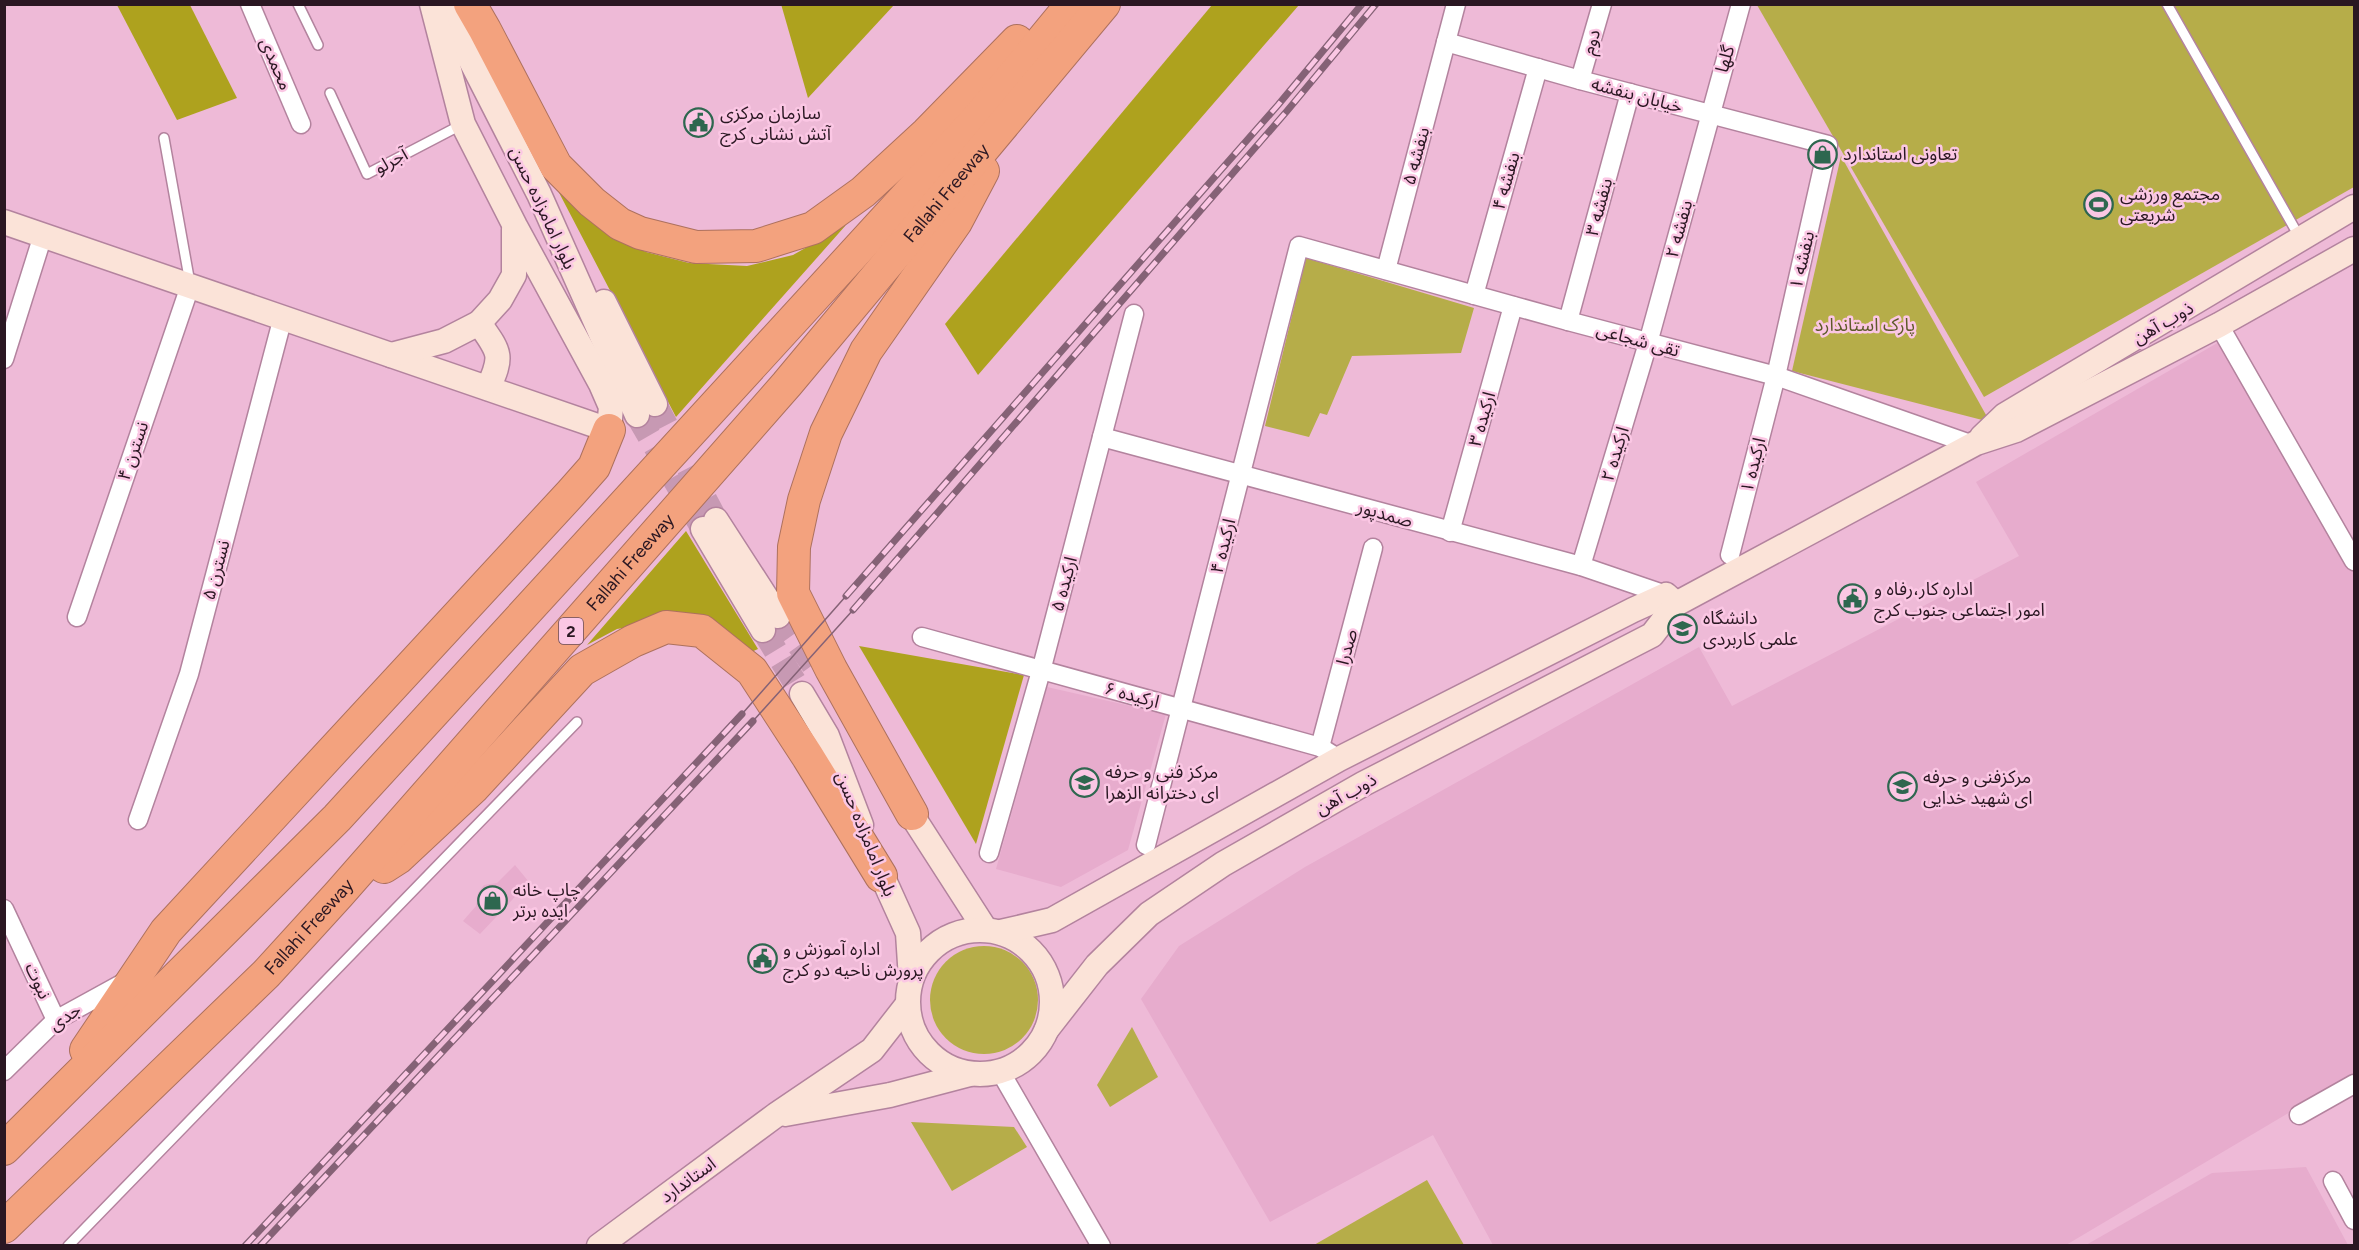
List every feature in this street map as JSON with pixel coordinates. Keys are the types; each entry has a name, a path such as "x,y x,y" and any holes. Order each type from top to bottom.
{"highway":[{"path":"470,4 556,166 585,195 620,224 640,233 696,247 714,247 756,246 813,228 822,222 864,192 927,134 1020,39 1062,4"},
{"name":"Fallahi Freeway","path":"4,1149 46,1110 338,818 979,117 1072,4"},
{"name":"Fallahi Freeway","path":"4,1227 266,974 339,894 787,384 1104,4"},
{"path":"912,814 831,669 793,593 794,547 804,500 826,433 866,351 956,222 1012,116"},
{"path":"46,1110 166,931 594,467 609,429"},
{"path":"339,894 398,858 474,787 582,670 633,641 666,627 702,631 752,671 881,876"}],"main road":[{"path":"4,222 609,429 610,407 601,384 514,226 463,124 432,4"},
{"name":"بلوار امامزاده حسن","path":"442,4 646,410 460,4"},
{"name":"ذوب آهن","path":"1975,444 2005,416 2355,207"},
{"path":"392,355 444,341 479,323 500,300 514,275 514,226"},
{"name":"ذوب آهن","path":"993,931 1052,920 1329,753 1671,599 1975,444 2016,430 2219,325 2355,249"},
{"path":"479,323 498,350 497,368 488,388"},
{"path":"710,525 770,623"},
{"name":"ذوب آهن","path":"1047,1029 1096,965 1149,914 1223,864 1364,784 1652,635 1671,599"},
{"name":"بلوار امامزاده حسن","path":"819,673 866,748 993,931"},
{"name":"بلوار امامزاده حسن","path":"802,694 827,736 881,876 908,933 911,979"},
{"path":"1329,753 1364,784"},
{"path":"993,931 1022,943 1039,960 1050,981 1053,1006 1047,1029 1035,1050 1016,1065 993,1074 969,1074 945,1066 926,1051 912,1029 907,1005 911,979 922,958 940,942 961,932 993,931"},
{"name":"استاندارد","path":"599,1245 776,1115 872,1050 907,1005"},
{"name":"استاندارد","path":"776,1115 890,1095 969,1074"}],"street":[{"name":"محمدی","path":"250,4 302,124"},
{"name":"بنفشه ۵","path":"1386,270 1456,4"},
{"name":"دوم","path":"1581,80 1602,4"},
{"name":"گلها","path":"1710,114 1741,4"},
{"name":"خیابان بنفشه","path":"1446,42 1828,145"},
{"name":"بنفشه ۴","path":"1474,295 1538,68"},
{"name":"بنفشه ۳","path":"1568,321 1630,93"},
{"name":"بنفشه ۲","path":"1648,343 1710,114"},
{"name":"بنفشه ۱","path":"1776,376 1828,145"},
{"path":"4,358 43,235"},
{"name":"تقی شجاعی","path":"1299,246 1648,343 1776,376 1975,444"},
{"name":"ارکیده ۴","path":"1146,845 1299,246"},
{"name":"نسترن ۴","path":"76,617 190,285"},
{"name":"ارکیده ۳","path":"1450,532 1513,306"},
{"name":"ارکیده ۵","path":"989,853 1041,670 1134,314"},
{"name":"نسترن ۵","path":"138,820 189,674 283,317"},
{"path":"2219,325 2355,561"},
{"name":"ارکیده ۲","path":"1581,566 1648,343"},
{"name":"ارکیده ۱","path":"1730,555 1776,376"},
{"name":"صمدپور","path":"1102,437 1581,566 1671,599"},
{"name":"صدرا","path":"1329,753 1373,548"},
{"name":"ارکیده ۶","path":"922,638 1181,708 1329,753"},
{"name":"نبوت","path":"4,909 56,1020"},
{"name":"جدی","path":"4,1071 56,1020 135,976"},
{"path":"1000,1071 1101,1245"},
{"path":"2299,1115 2355,1084"},
{"path":"2333,1181 2355,1220"}],"lane":[{"path":"298,4 318,45"},
{"path":"2166,4 2301,240"},
{"name":"آجرلو","path":"330,93 367,174 463,124"},
{"path":"164,138 190,285"},
{"path":"68,1245 577,722"}],"shaded area":[{"path":"781,4 894,4 894,5 808,98"},
{"path":"117,5 190,5 237,98 177,120"},
{"path":"1212,5 1299,5 978,375 945,324"},
{"path":"554,183 599,227 646,252 689,263 747,266 793,255 846,225 676,417"},
{"name":"مرکزفنی و حرفه ای شهید خدایی","path":"2226,338 2354,563 2354,1074 2066,1245 1493,1245 1433,1135 1270,1222 1141,999 1179,946 1305,867 1699,647 1732,706 2019,556 1976,482"},
{"path":"686,531 758,649 749,653 640,625 617,629 587,645"},
{"path":"859,646 1024,675 976,844"},
{"name":"مرکز فنی و حرفه ای دخترانه الزهرا","path":"1047,687 1166,714 1128,850 1061,887 996,869"},
{"name":"چاپ خانه ایده برتر","path":"515,865 529,882 480,934 463,921 476,906 478,893 484,885 497,883"},
{"path":"2306,1167 2348,1245 2086,1245 2212,1173"}],"green space":[{"name":"مجتمع ورزشی شریعتی","path":"1757,5 2354,5 2354,187 1984,397"},
{"name":"پارک استاندارد","path":"1841,156 1990,422 1792,371"},
{"path":"1306,258 1474,308 1461,353 1352,356 1327,415 1320,413 1309,437 1265,426"},
{"path":"984,946 1005,950 1022,962 1034,979 1038,1000 1034,1021 1022,1038 1005,1050 984,1054 963,1050 946,1038 934,1021 930,1000 934,979 946,962 963,950"},
{"path":"1132,1027 1158,1077 1110,1107 1097,1085"},
{"path":"911,1122 1014,1127 1027,1147 952,1191"},
{"path":"1427,1180 1464,1245 1314,1245"}],"tunnel":[{"path":"655,404 716,520"},
{"path":"637,415 703,529"},
{"path":"778,616 819,673"},
{"path":"763,630 802,694"}],"tram line":[{"path":"742,714 846,596"},
{"path":"753,721 853,610"}],"railway":[{"path":"846,596 1278,105 1362,4"},
{"path":"853,610 1287,111 1376,4"},
{"path":"245,1246 742,714"},
{"path":"260,1246 753,721"}],"place":[{"name":"سازمان مرکزی آتش نشانی کرج","path":"699,123"},
{"name":"تعاونی استاندارد","path":"1822,154"},
{"name":"مجتمع ورزشی شریعتی","path":"2099,204"},
{"name":"اداره کار،رفاه و امور اجتماعی جنوب کرج","path":"1853,599"},
{"name":"دانشگاه علمی کاربردی","path":"1682,628"},
{"name":"مرکز فنی و حرفه ای دخترانه الزهرا","path":"1084,782"},
{"name":"مرکزفنی و حرفه ای شهید خدایی","path":"1902,787"},
{"name":"چاپ خانه ایده برتر","path":"492,900"},
{"name":"اداره آموزش و پرورش ناحیه دو کرج","path":"762,959"}]}
